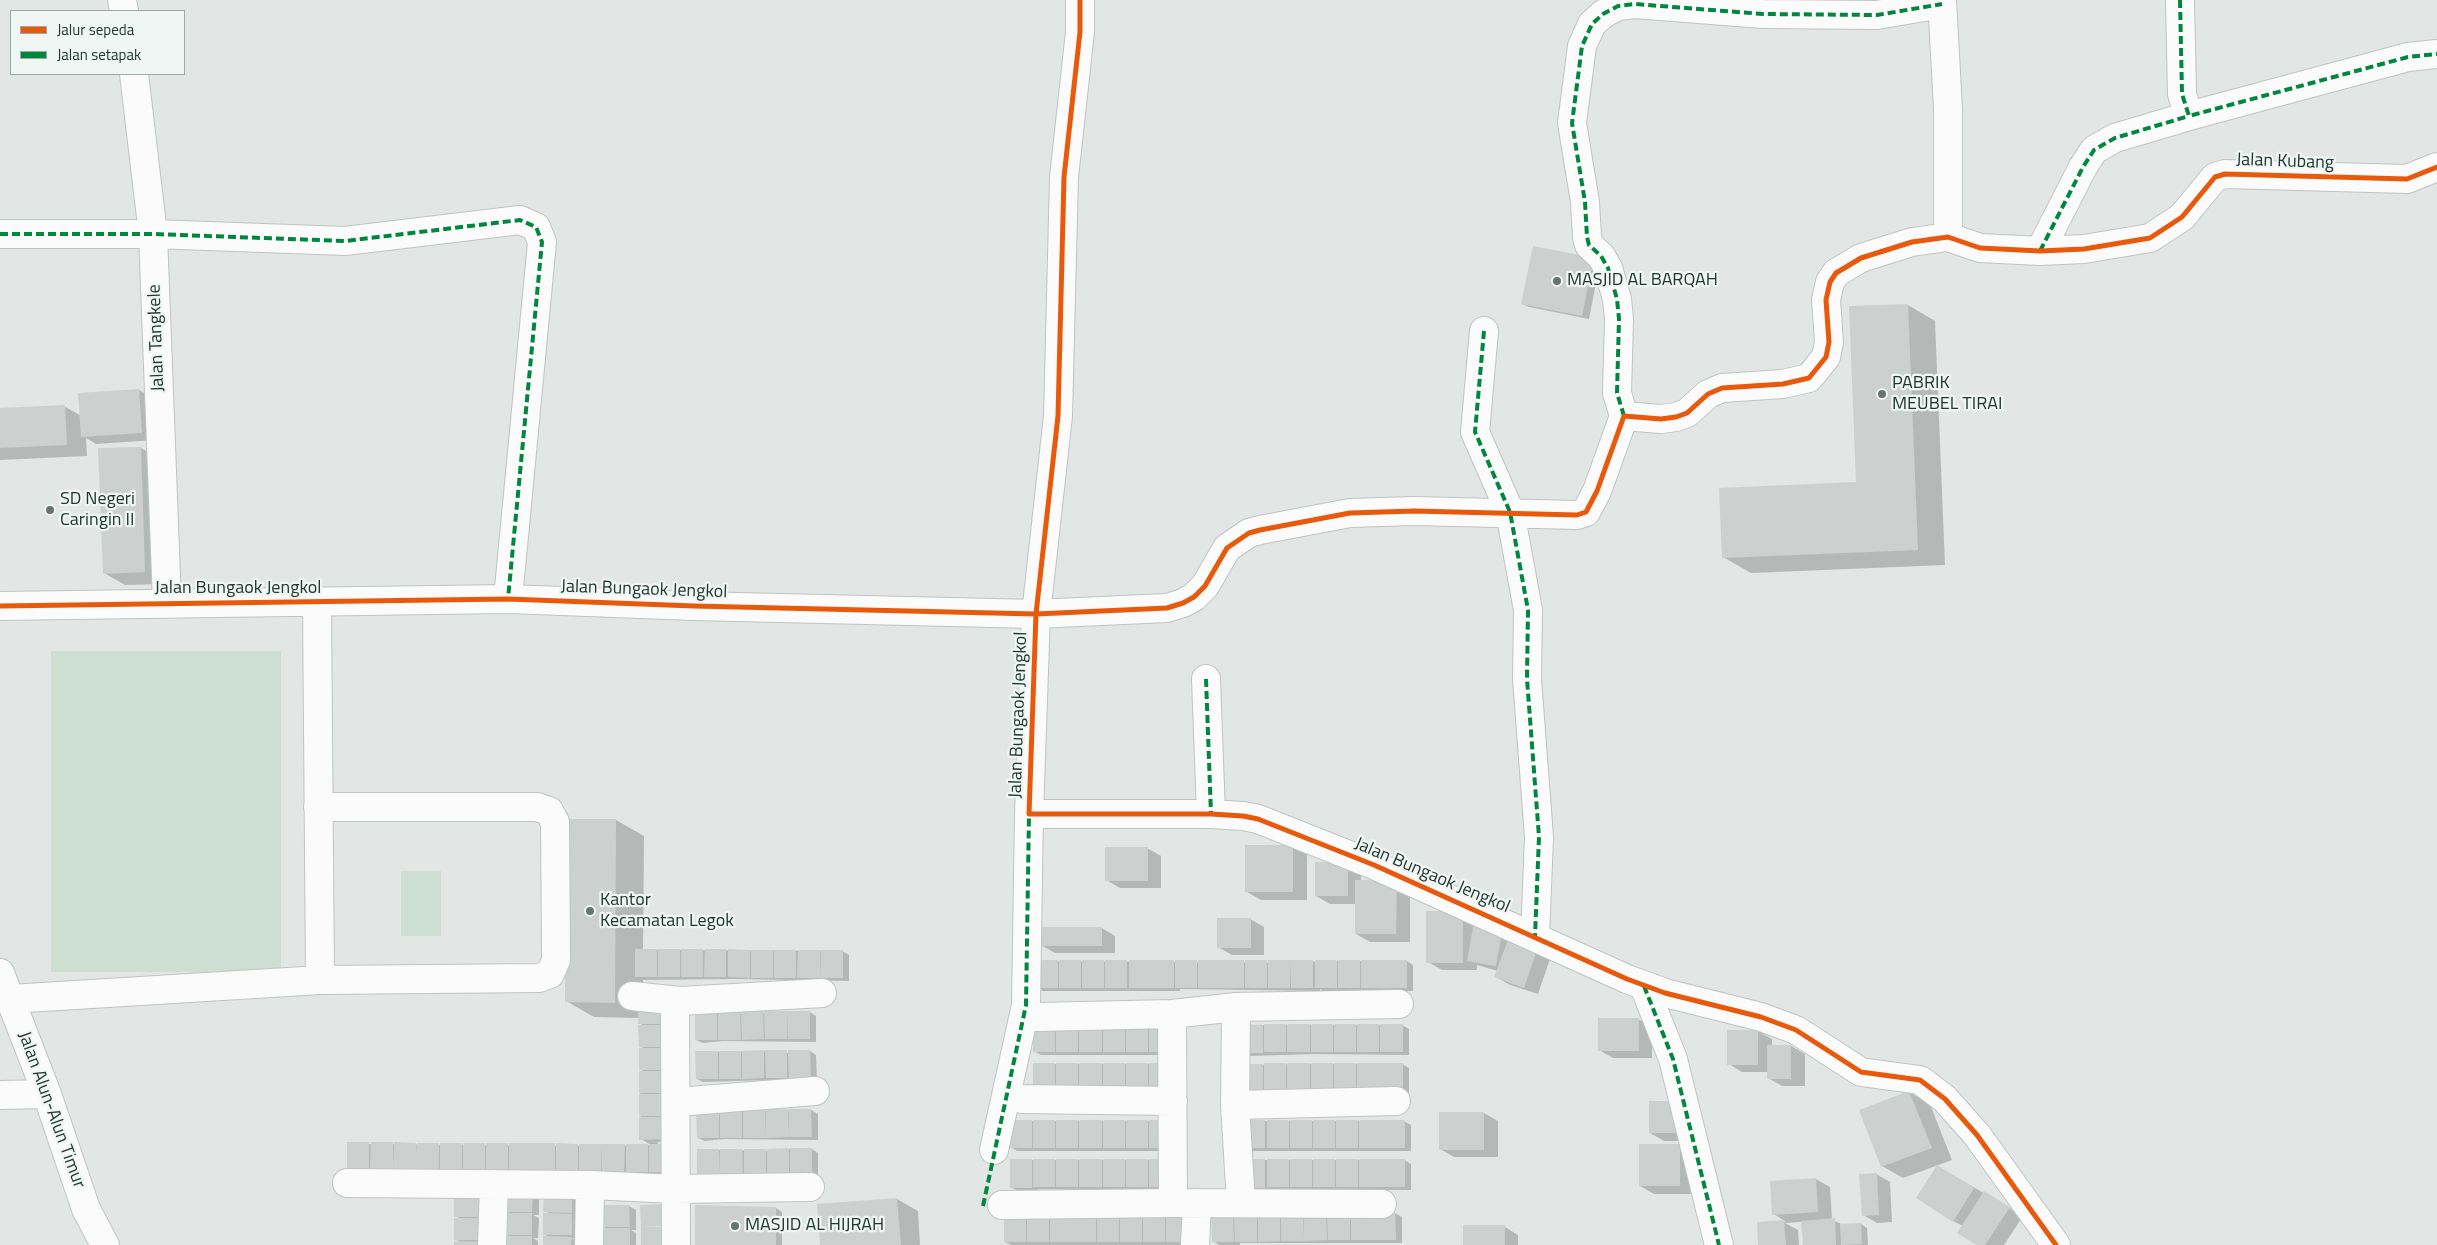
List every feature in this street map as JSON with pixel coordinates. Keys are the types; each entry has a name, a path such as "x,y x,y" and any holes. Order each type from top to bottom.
{"street":[{"path":"1080,0 1080,32 1064,177 1058,416 1036,614 1167,608 1183,604 1194,597 1205,586 1227,548 1249,533 1278,526 1350,513 1414,511 1577,515 1586,512 1597,491 1624,416 1617,393 1619,318 1617,299 1608,268 1601,256 1589,245 1585,202 1572,123 1582,46 1592,24 1603,14 1618,6 1635,4 1763,14 1877,15 1942,2 1948,109 1948,237 1912,242 1861,258 1836,273 1830,282 1826,300 1829,342 1826,357 1809,378 1783,384 1722,388 1708,394 1687,413 1676,417 1661,419 1624,416"},
{"path":"2180,0 2182,94 2189,116"},
{"path":"2040,251 2083,166 2094,150 2115,138 2408,57 2437,54"},
{"name":"Jalan Tangkele","path":"134,75 153,234 167,603"},
{"name":"Jalan Kubang","path":"1948,237 1980,248 2040,251 2084,249 2150,238 2182,217 2214,177 2225,174 2407,179 2437,167"},
{"path":"0,234 153,234 345,241 520,220 536,227 541,233 542,242 508,599"},
{"path":"1484,331 1475,432 1510,512 1528,610 1527,679 1539,837 1534,937"},
{"name":"Jalan Bungaok Jengkol","path":"0,606 508,599 694,606 1036,614 1029,814 1211,814 1258,819 1374,865 1644,986 1788,1027 1809,1037 1861,1072 1920,1080 1945,1099 1977,1136 2056,1245"},
{"path":"316,602 320,980"},
{"path":"1206,679 1211,814"},
{"path":"10,999 320,980 539,978 550,974 556,960 555,822 549,811 536,808 318,807"},
{"path":"994,1150 1026,1005 1029,814"},
{"name":"Jalan Alun-Alun Timur","path":"0,973 47,1094 86,1209 105,1245"},
{"path":"1644,986 1673,1059 1719,1245"},
{"path":"632,996 680,1001 822,993"},
{"path":"676,1245 677,1102 675,1011 680,1001"},
{"path":"1036,1017 1172,1014 1236,1007 1399,1004"},
{"path":"1236,1007 1235,1105 1240,1203"},
{"path":"1172,1014 1173,1101 1185,1203 1195,1245"},
{"path":"677,1102 815,1091"},
{"path":"0,1095 47,1094"},
{"path":"1022,1099 1173,1101"},
{"path":"1235,1105 1396,1101"},
{"path":"347,1183 590,1185 676,1189 810,1187"},
{"path":"492,1245 494,1184"},
{"path":"590,1185 590,1245"},
{"path":"1002,1205 1185,1203 1382,1204"}],"green space":[{"path":"51,651 281,651 281,972 51,972"},
{"path":"401,871 441,871 441,936 401,936"}],"building":[{"name":"MASJID AL BARQAH","path":"1533,246 1594,258 1582,316 1521,304"},
{"name":"PABRIK MEUBEL TIRAI","path":"1908,304 1918,550 1722,558 1719,488 1856,482 1849,306"},
{"path":"139,389 142,433 81,437 78,393"},
{"path":"65,405 67,445 0,448 0,408"},
{"path":"141,447 145,572 103,574 98,448"},
{"name":"Kantor Kecamatan Legok","path":"565,819 616,819 615,1003 565,1002"},
{"path":"1245,845 1293,845 1293,892 1245,892"},
{"path":"1105,847 1148,847 1148,881 1105,881"},
{"path":"1315,862 1348,862 1348,896 1315,896"},
{"path":"1355,880 1397,880 1396,934 1355,934"},
{"path":"1426,911 1463,911 1463,963 1426,963"},
{"path":"1217,918 1251,918 1251,948 1217,948"},
{"path":"1474,922 1503,927 1496,966 1467,961"},
{"path":"1040,927 1102,927 1102,946 1040,946"},
{"path":"1508,940 1537,950 1524,988 1494,977"},
{"path":"635,949 657,949 657,977 635,977"},
{"path":"658,949 680,949 680,977 658,977"},
{"path":"681,949 703,949 703,977 681,977"},
{"path":"705,949 726,949 726,977 704,977"},
{"path":"728,949 750,950 750,978 728,977"},
{"path":"751,950 773,950 773,978 751,978"},
{"path":"774,950 796,950 796,978 774,978"},
{"path":"798,950 820,950 820,978 797,978"},
{"path":"821,950 843,950 843,978 820,978"},
{"path":"1036,960 1058,960 1058,988 1036,988"},
{"path":"1059,960 1081,960 1081,988 1059,988"},
{"path":"1082,960 1104,960 1104,988 1082,988"},
{"path":"1105,960 1127,960 1127,988 1105,988"},
{"path":"1129,960 1151,960 1151,988 1129,988"},
{"path":"1151,960 1174,960 1174,988 1151,988"},
{"path":"1175,960 1197,960 1197,988 1175,988"},
{"path":"1198,960 1221,960 1221,988 1198,988"},
{"path":"1221,960 1244,960 1244,988 1221,988"},
{"path":"1245,960 1267,960 1267,988 1245,988"},
{"path":"1268,960 1291,960 1290,988 1268,988"},
{"path":"1291,960 1313,960 1313,988 1291,988"},
{"path":"1315,960 1337,960 1337,988 1315,988"},
{"path":"1338,960 1360,960 1360,988 1338,988"},
{"path":"1361,960 1384,960 1384,988 1361,988"},
{"path":"1384,960 1407,960 1407,988 1384,988"},
{"path":"638,1002 666,1002 667,1024 638,1024"},
{"path":"763,1011 764,1039 742,1040 741,1012"},
{"path":"764,1011 787,1011 787,1039 765,1039"},
{"path":"787,1011 810,1011 810,1039 788,1039"},
{"path":"695,1012 717,1012 717,1040 695,1040"},
{"path":"718,1012 740,1012 741,1040 718,1040"},
{"path":"1598,1018 1639,1018 1639,1051 1598,1051"},
{"path":"1033,1024 1055,1024 1055,1052 1033,1052"},
{"path":"1056,1024 1078,1024 1078,1052 1056,1052"},
{"path":"1079,1024 1102,1024 1102,1052 1079,1052"},
{"path":"1103,1024 1125,1024 1125,1052 1103,1052"},
{"path":"1126,1024 1148,1024 1148,1052 1126,1052"},
{"path":"1149,1024 1171,1024 1171,1052 1149,1052"},
{"path":"1241,1024 1263,1025 1263,1053 1241,1053"},
{"path":"1264,1024 1286,1024 1286,1052 1264,1052"},
{"path":"1287,1024 1310,1024 1310,1052 1287,1052"},
{"path":"1311,1024 1333,1024 1333,1052 1311,1052"},
{"path":"1334,1024 1356,1024 1356,1052 1334,1052"},
{"path":"1357,1024 1379,1024 1379,1052 1357,1052"},
{"path":"1380,1024 1403,1024 1403,1052 1380,1052"},
{"path":"638,1025 667,1025 667,1047 639,1047"},
{"path":"1727,1030 1758,1030 1758,1065 1727,1065"},
{"path":"1767,1045 1791,1045 1791,1079 1767,1079"},
{"path":"639,1048 667,1048 667,1070 639,1070"},
{"path":"764,1050 764,1078 742,1079 742,1051"},
{"path":"765,1050 787,1050 787,1078 766,1078"},
{"path":"788,1050 810,1050 811,1078 789,1078"},
{"path":"695,1051 718,1051 718,1079 696,1079"},
{"path":"719,1051 741,1051 741,1079 719,1079"},
{"path":"1033,1063 1055,1063 1055,1092 1033,1092"},
{"path":"1056,1063 1078,1063 1078,1091 1056,1091"},
{"path":"1079,1063 1102,1063 1102,1091 1079,1091"},
{"path":"1103,1063 1125,1063 1125,1091 1103,1091"},
{"path":"1126,1063 1148,1063 1148,1091 1126,1091"},
{"path":"1149,1063 1171,1063 1171,1091 1149,1091"},
{"path":"1264,1063 1286,1063 1286,1092 1264,1092"},
{"path":"1287,1063 1310,1063 1310,1091 1287,1091"},
{"path":"1311,1063 1333,1063 1333,1091 1311,1091"},
{"path":"1334,1063 1356,1063 1356,1091 1334,1091"},
{"path":"1357,1063 1380,1063 1380,1091 1357,1091"},
{"path":"1380,1063 1403,1063 1403,1091 1380,1091"},
{"path":"1241,1064 1263,1064 1263,1092 1241,1092"},
{"path":"639,1071 667,1071 667,1093 639,1093"},
{"path":"1909,1091 1932,1148 1881,1167 1859,1110"},
{"path":"639,1094 667,1094 667,1116 639,1116"},
{"path":"1649,1101 1677,1101 1677,1133 1649,1133"},
{"path":"742,1109 742,1138 720,1138 720,1110"},
{"path":"743,1109 765,1109 766,1138 743,1138"},
{"path":"766,1109 788,1109 789,1137 766,1138"},
{"path":"789,1109 811,1109 812,1137 789,1137"},
{"path":"696,1110 719,1110 719,1138 697,1138"},
{"path":"1439,1112 1484,1112 1484,1150 1439,1150"},
{"path":"639,1117 667,1117 667,1139 639,1140"},
{"path":"1010,1120 1032,1120 1032,1148 1010,1148"},
{"path":"1033,1120 1055,1120 1055,1148 1033,1148"},
{"path":"1056,1120 1078,1120 1078,1148 1056,1148"},
{"path":"1079,1120 1102,1120 1102,1148 1079,1148"},
{"path":"1103,1120 1125,1120 1125,1148 1103,1148"},
{"path":"1126,1120 1148,1120 1148,1148 1126,1148"},
{"path":"1149,1120 1171,1120 1171,1148 1149,1148"},
{"path":"1243,1120 1265,1120 1265,1148 1243,1148"},
{"path":"1267,1120 1289,1120 1289,1148 1267,1148"},
{"path":"1290,1120 1312,1120 1312,1148 1290,1148"},
{"path":"1313,1120 1335,1120 1335,1148 1313,1148"},
{"path":"1336,1120 1358,1120 1358,1148 1336,1148"},
{"path":"1359,1120 1382,1120 1382,1148 1359,1148"},
{"path":"1382,1120 1405,1120 1405,1148 1382,1148"},
{"path":"347,1142 369,1142 369,1170 347,1170"},
{"path":"371,1142 393,1142 393,1170 370,1170"},
{"path":"394,1142 416,1143 416,1153 417,1143 439,1143 439,1171 393,1170"},
{"path":"440,1143 462,1143 462,1171 440,1171"},
{"path":"463,1143 485,1143 485,1171 463,1171"},
{"path":"486,1143 508,1143 508,1171 486,1171"},
{"path":"509,1143 532,1143 532,1171 509,1171"},
{"path":"532,1143 555,1143 555,1171 532,1171"},
{"path":"556,1143 578,1144 578,1171 556,1171"},
{"path":"579,1144 602,1144 601,1172 579,1171"},
{"path":"602,1144 625,1144 624,1172 602,1172"},
{"path":"626,1144 648,1144 648,1172 626,1172"},
{"path":"649,1144 671,1144 671,1172 649,1172"},
{"path":"1639,1144 1680,1144 1680,1186 1639,1186"},
{"path":"789,1148 789,1176 767,1177 767,1149"},
{"path":"790,1148 812,1148 812,1176 790,1176"},
{"path":"697,1149 719,1149 720,1177 697,1177"},
{"path":"720,1149 742,1149 743,1177 720,1177"},
{"path":"744,1149 766,1149 766,1177 744,1177"},
{"path":"1010,1159 1032,1159 1032,1188 1010,1188"},
{"path":"1033,1159 1055,1159 1055,1187 1033,1187"},
{"path":"1056,1159 1078,1159 1078,1187 1056,1187"},
{"path":"1079,1159 1102,1159 1102,1187 1079,1187"},
{"path":"1103,1159 1125,1159 1125,1187 1103,1187"},
{"path":"1126,1159 1148,1159 1148,1187 1126,1187"},
{"path":"1149,1159 1171,1159 1171,1187 1149,1187"},
{"path":"1243,1159 1265,1159 1265,1188 1243,1188"},
{"path":"1267,1159 1289,1159 1289,1187 1267,1187"},
{"path":"1290,1159 1312,1159 1312,1187 1290,1187"},
{"path":"1313,1159 1335,1159 1335,1187 1313,1187"},
{"path":"1336,1159 1358,1159 1358,1187 1336,1187"},
{"path":"1359,1159 1382,1159 1382,1187 1359,1187"},
{"path":"1382,1159 1405,1159 1405,1187 1382,1187"},
{"path":"1937,1165 1974,1188 1953,1222 1916,1198"},
{"path":"1877,1173 1879,1215 1862,1216 1859,1174"},
{"path":"1816,1178 1818,1212 1772,1215 1770,1181"},
{"path":"505,1190 533,1190 532,1212 504,1212"},
{"path":"544,1190 572,1190 572,1213 543,1212"},
{"path":"1984,1191 2010,1207 1985,1245 1976,1245 1957,1233"},
{"path":"454,1195 483,1195 482,1217 454,1217"},
{"path":"897,1198 901,1245 820,1245 817,1204"},
{"path":"668,1204 669,1226 641,1227 640,1205"},
{"path":"601,1205 629,1205 630,1227 601,1227"},
{"name":"MASJID AL HIJRAH","path":"695,1205 776,1207 776,1245 695,1245"},
{"path":"1350,1212 1350,1240 1328,1240 1327,1213"},
{"path":"1351,1212 1395,1212 1396,1240 1351,1240"},
{"path":"504,1213 532,1213 532,1235 504,1235"},
{"path":"543,1213 572,1214 572,1235 543,1235"},
{"path":"1280,1213 1280,1241 1258,1242 1258,1214"},
{"path":"1281,1213 1303,1213 1304,1241 1281,1241"},
{"path":"1304,1213 1326,1213 1327,1240 1304,1241"},
{"path":"1004,1214 1026,1214 1026,1242 1004,1242"},
{"path":"1027,1214 1049,1214 1049,1242 1027,1242"},
{"path":"1050,1214 1073,1214 1073,1242 1050,1242"},
{"path":"1073,1214 1096,1214 1096,1242 1073,1242"},
{"path":"1097,1214 1119,1214 1119,1242 1097,1242"},
{"path":"1120,1214 1142,1214 1142,1242 1120,1242"},
{"path":"1143,1214 1165,1214 1165,1242 1143,1242"},
{"path":"1166,1214 1188,1214 1188,1242 1166,1242"},
{"path":"1211,1214 1233,1214 1234,1242 1212,1242"},
{"path":"1234,1214 1257,1214 1257,1242 1235,1242"},
{"path":"454,1218 482,1218 482,1240 454,1240"},
{"path":"1835,1218 1836,1245 1803,1245 1801,1221"},
{"path":"1784,1220 1786,1245 1758,1245 1757,1222"},
{"path":"1861,1223 1862,1244 1841,1245 1840,1224"},
{"path":"1463,1225 1505,1225 1505,1245 1463,1245"},
{"path":"641,1227 669,1227 669,1245 641,1245"},
{"path":"601,1228 630,1228 630,1245 602,1245"},
{"path":"504,1236 532,1236 532,1245 504,1245"},
{"path":"543,1236 572,1237 571,1245 543,1245"},
{"path":"454,1241 482,1242 482,1245 454,1245"}],"marked path":[{"path":"2180,0 2182,94 2189,116 2408,57 2437,54"},
{"path":"1624,416 1617,393 1619,319 1617,299 1608,268 1601,256 1589,245 1585,202 1572,123 1582,46 1592,24 1603,14 1618,6 1635,4 1763,14 1877,15 1942,4"},
{"path":"2040,251 2083,167 2094,150 2115,138 2189,116"},
{"path":"0,234 153,234 345,241 520,220 536,227 542,242 508,599"},
{"path":"1484,331 1475,432 1510,512 1528,610 1527,679 1539,837 1535,937"},
{"path":"1206,679 1211,814"},
{"path":"983,1206 1026,1005 1029,814"},
{"path":"1644,986 1673,1059 1719,1245"}],"cycle path":[{"path":"1080,0 1080,32 1064,177 1058,416 1036,614 1029,814 1211,814 1258,819 1374,865 1627,979 1665,993 1761,1017 1796,1030 1861,1072 1920,1080 1945,1099 1977,1135 2056,1245"},
{"path":"0,606 508,599 694,606 1036,614 1167,608 1194,597 1205,586 1227,548 1249,533 1260,530 1350,513 1414,511 1577,515 1586,512 1597,491 1624,416 1661,419 1676,417 1687,413 1708,394 1722,388 1783,384 1809,378 1826,357 1829,342 1826,300 1830,282 1836,273 1861,258 1912,242 1948,237 1980,248 2040,251 2084,249 2150,238 2182,217 2215,177 2225,174 2407,179 2437,167"}],"place":[{"name":"MASJID AL BARQAH","path":"1557,281"},
{"name":"PABRIK MEUBEL TIRAI","path":"1882,394"},
{"name":"SD Negeri Caringin II","path":"50,510"},
{"name":"Kantor Kecamatan Legok","path":"590,911"},
{"name":"MASJID AL HIJRAH","path":"735,1226"}]}
